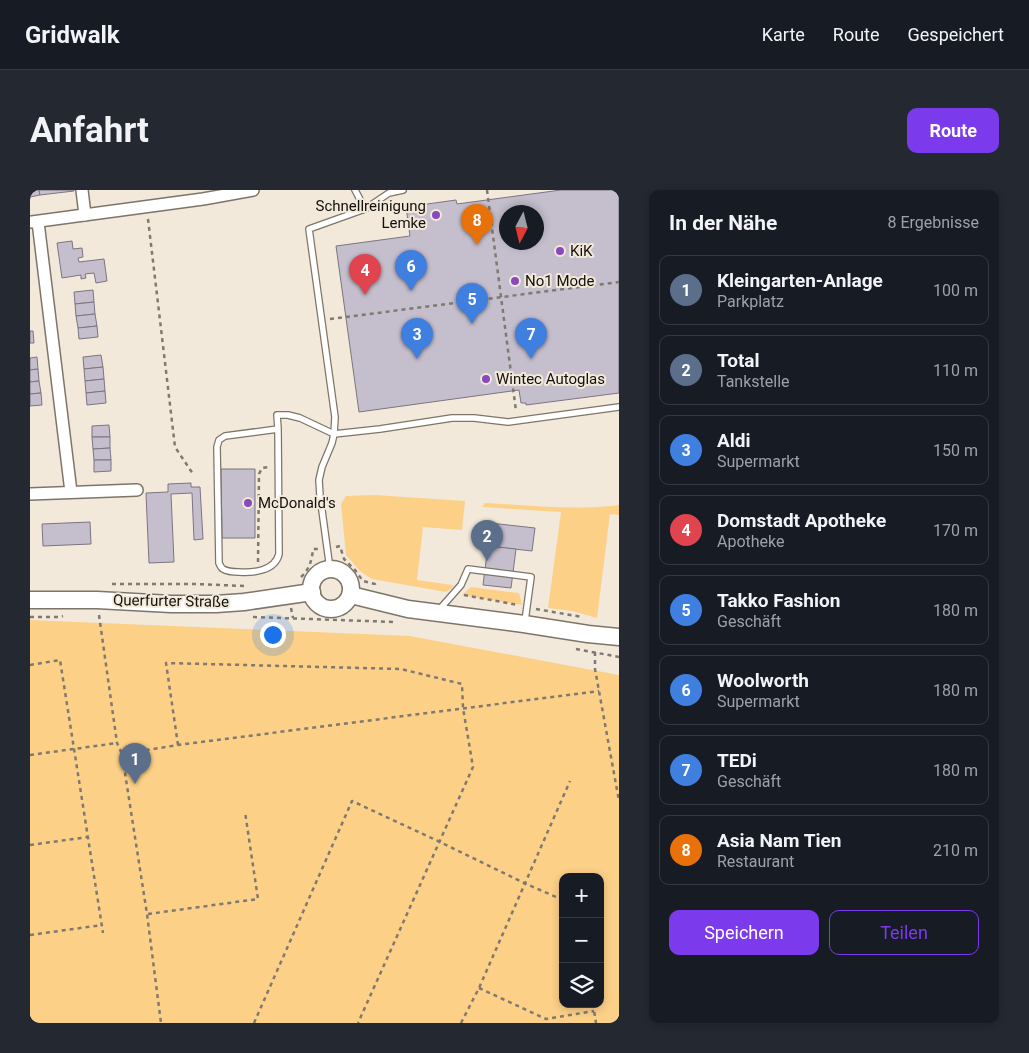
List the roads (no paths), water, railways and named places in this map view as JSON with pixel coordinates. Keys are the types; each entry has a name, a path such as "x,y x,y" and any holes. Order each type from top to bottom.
{"main road":[{"path":"330,569 341,571 347,575 352,588 351,595 344,605 333,609 321,606 316,602 312,592 312,582 316,576 321,571 330,569"},
{"name":"Querfurter Straße","path":"30,600 216,604 312,592"},
{"path":"351,595 408,609 619,637"},
{"path":"588,634 619,643"}],"street":[{"path":"82,190 85,215"},
{"path":"71,492 34,222 146,206 202,194 253,190"},
{"path":"30,494 137,490"}],"lane":[{"path":"355,190 364,210"},
{"path":"330,569 319,480 322,467 332,444 335,417 309,229 364,210 389,193 403,190"},
{"path":"278,429 224,436 219,440 219,563 222,568 229,572 251,573 260,571 278,560 279,545 278,429 277,415 300,418 334,434 452,418 474,418 508,422 619,407"},
{"path":"437,613 461,585 468,569 532,577 524,624"}],"place":[{"name":"Schnellreinigung Lemke","path":"436,215"},
{"name":"Asia Nam Tien","path":"477,245"},
{"name":"KiK","path":"560,251"},
{"name":"No1 Mode","path":"515,281"},
{"name":"Woolworth","path":"411,291"},
{"name":"Domstadt Apotheke","path":"365,295"},
{"name":"Takko Fashion","path":"472,324"},
{"name":"Aldi","path":"417,359"},
{"name":"TEDi","path":"531,359"},
{"name":"Wintec Autoglas","path":"486,379"},
{"name":"McDonald's","path":"248,503"},
{"name":"Total","path":"487,561"},
{"name":"Kleingarten-Anlage","path":"135,784"}]}
